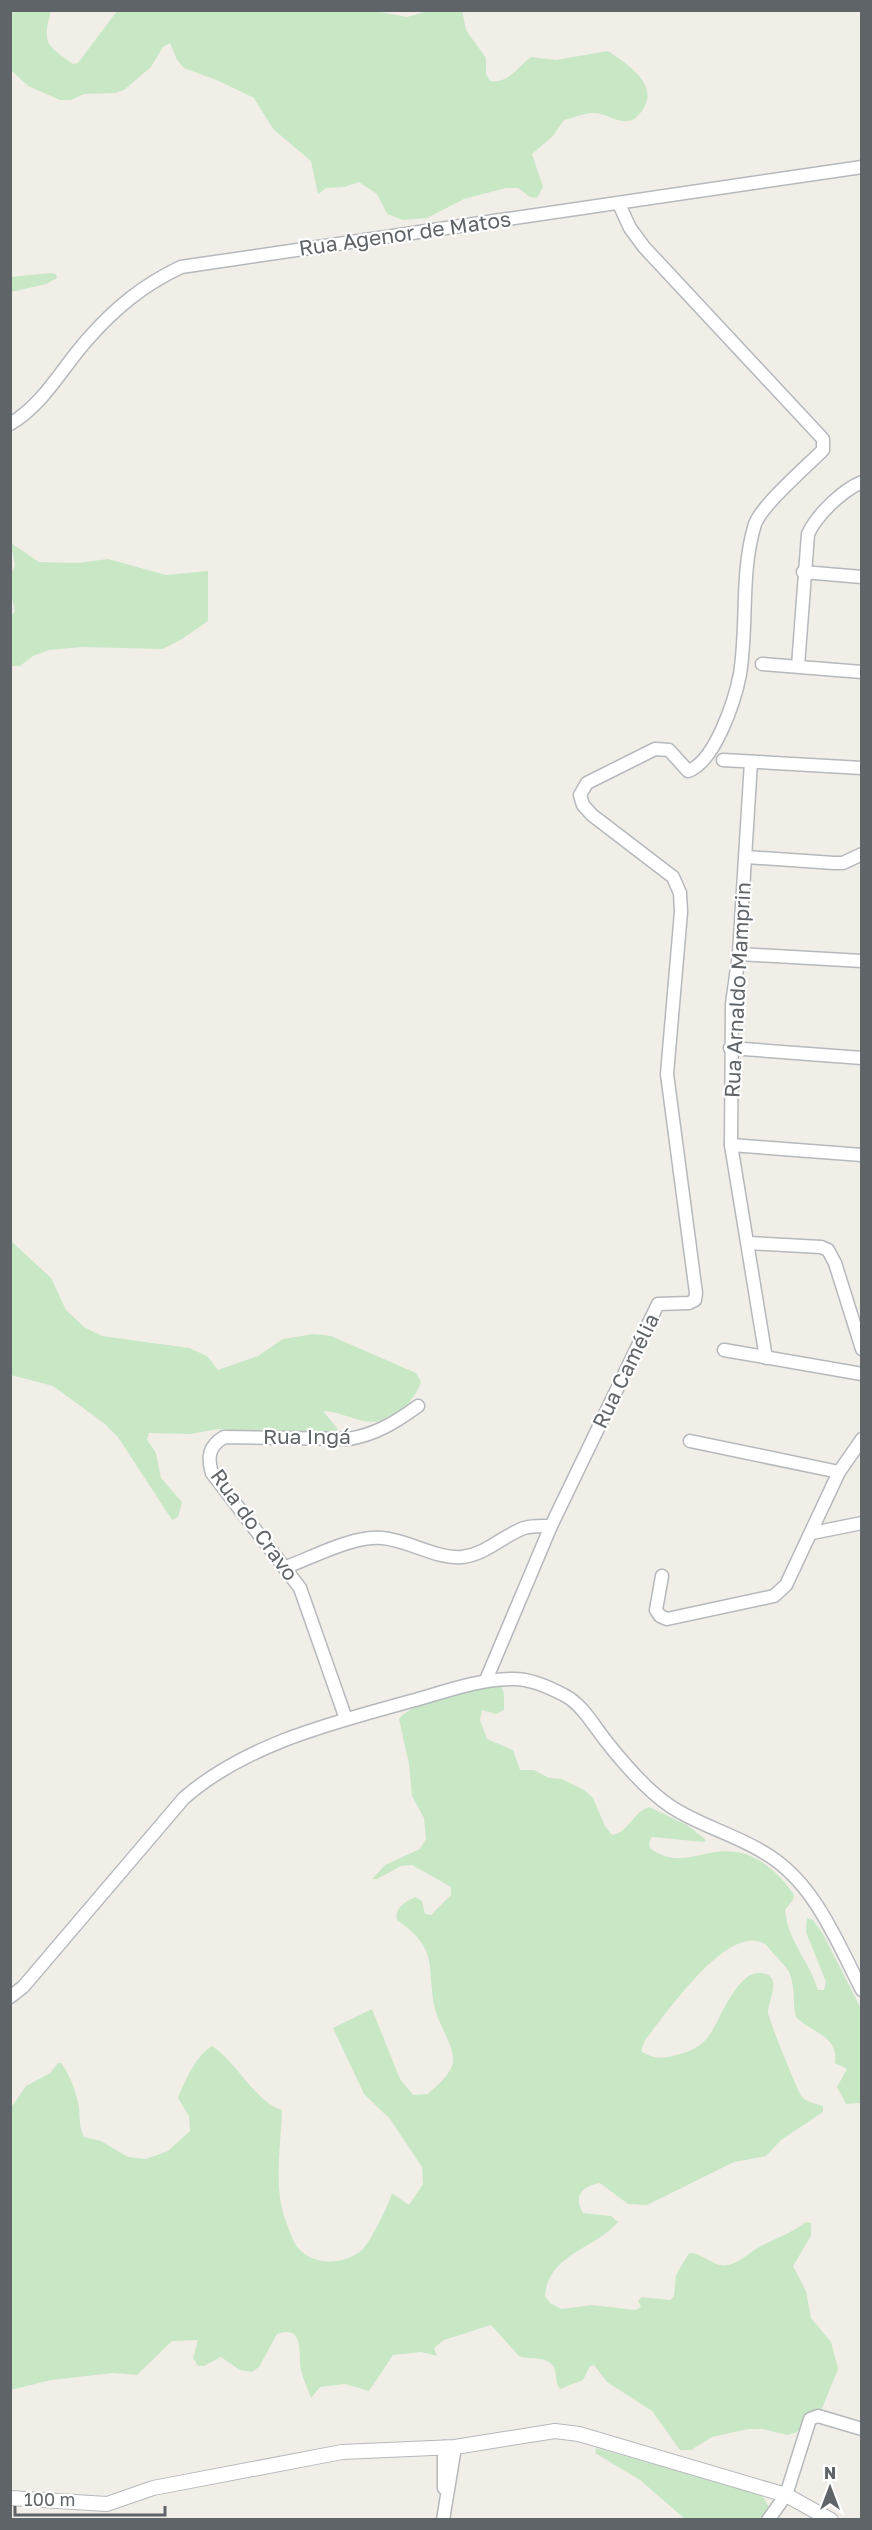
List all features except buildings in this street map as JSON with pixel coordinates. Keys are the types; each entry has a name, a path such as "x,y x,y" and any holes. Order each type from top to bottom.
{"street":[{"name":"Rua Agenor de Matos","path":"10,424 37,404 87,340 127,299 155,279 181,267 861,167"},
{"name":"Rua Camélia","path":"486,1680 551,1526 658,1304 689,1303 695,1300 696,1286 667,1074 681,912 680,893 673,877 592,815 583,805 580,795 588,783 655,749 669,750 688,771 701,765 716,741 730,708 740,674 745,577 756,521 823,450 824,445 823,439 644,246 630,228 619,204"},
{"path":"798,666 803,572 808,534 812,525 861,482"},
{"path":"803,572 861,577"},
{"path":"762,664 861,672"},
{"path":"723,760 861,768"},
{"name":"Rua Arnaldo Mamprin","path":"751,762 746,857 730,1048 731,1145 766,1358"},
{"path":"746,857 843,863 861,854"},
{"path":"738,954 861,961"},
{"path":"730,1048 861,1058"},
{"path":"731,1145 861,1155"},
{"path":"748,1243 821,1247 828,1250 835,1263 861,1349"},
{"path":"724,1350 861,1374"},
{"name":"Rua Ingá","path":"224,1437 348,1439 363,1437 398,1421 418,1406"},
{"name":"Rua do Cravo","path":"224,1437 211,1449 208,1460 212,1473 300,1588 346,1719"},
{"path":"662,1576 656,1610 660,1616 667,1619 774,1596 786,1585 839,1472 861,1439"},
{"path":"690,1441 839,1472"},
{"path":"812,1533 861,1523"},
{"path":"286,1567 362,1539 381,1538 407,1543 443,1555 460,1557 478,1554 524,1528 551,1526"},
{"path":"10,1997 195,1788 244,1759 279,1743 346,1719 486,1680 515,1678 543,1685 567,1696 583,1711 629,1768 670,1806 765,1852 790,1870 812,1896 861,1990"},
{"path":"768,2520 786,2495 810,2419 818,2416 861,2429"},
{"path":"10,2498 93,2505 107,2504 153,2488 342,2451 450,2447 555,2431 579,2434 786,2495 831,2520"},
{"path":"442,2520 450,2447"}],"green space":[{"path":"462,10 466,30 486,58 486,74 490,81 503,80 531,57 556,60 608,51 632,69 645,84 647,101 642,111 636,118 629,121 592,113 564,120 553,136 532,154 543,187 537,198 530,197 518,188 506,188 464,199 427,218 403,220 387,214 377,194 359,182 344,187 326,188 318,194 311,161 273,129 254,98 219,81 184,68 177,60 170,43 163,47 151,67 124,90 115,93 84,94 71,100 60,100 28,86 11,70 11,11 51,11 47,30 48,42 73,64 78,63 117,11 348,11 380,12 407,17 428,11"},
{"path":"56,274 57,278 46,284 11,292 11,277"},
{"path":"11,543 39,562 77,563 108,559 166,575 208,571 208,621 163,649 81,647 49,650 33,656 20,666 11,666 11,616 15,611 10,582 15,566"},
{"path":"10,1240 51,1278 66,1310 84,1327 102,1336 189,1348 207,1356 218,1370 258,1356 283,1339 314,1334 331,1336 416,1373 421,1382 413,1398 406,1405 382,1420 364,1421 323,1411 337,1428 337,1432 330,1435 294,1435 218,1429 190,1434 149,1433 147,1440 156,1453 161,1478 182,1502 178,1517 172,1520 118,1437 105,1424 53,1386 11,1375"},
{"path":"501,1686 504,1693 504,1710 496,1714 482,1710 480,1720 487,1739 513,1750 520,1770 534,1770 549,1778 562,1779 584,1790 593,1798 605,1826 612,1835 623,1830 638,1813 649,1807 687,1825 706,1840 704,1842 652,1837 649,1842 650,1848 661,1855 682,1858 713,1852 735,1852 753,1857 769,1867 794,1895 785,1910 787,1921 794,1941 818,1990 824,1990 826,1982 806,1932 807,1918 813,1920 823,1934 861,2009 861,2103 846,2104 837,2087 847,2069 835,2063 835,2054 829,2041 796,2017 792,1984 789,1972 784,1965 765,1944 750,1941 733,1946 716,1958 682,1993 645,2040 641,2051 650,2056 662,2058 695,2048 707,2038 739,1985 747,1977 756,1973 766,1974 773,1981 768,2012 789,2069 802,2097 809,2102 823,2106 823,2112 781,2140 766,2156 734,2162 647,2205 628,2204 600,2183 584,2189 579,2197 583,2213 611,2216 618,2222 563,2261 548,2282 545,2296 550,2303 561,2309 592,2305 635,2310 641,2307 638,2301 642,2297 670,2300 674,2296 676,2275 689,2253 718,2264 728,2265 806,2222 811,2223 811,2236 793,2266 806,2291 811,2318 831,2342 838,2369 819,2416 795,2433 787,2435 763,2429 748,2429 712,2437 691,2450 680,2450 652,2411 607,2382 594,2365 590,2366 583,2380 560,2389 555,2370 549,2362 519,2356 491,2325 444,2340 434,2348 437,2356 421,2352 393,2355 369,2391 345,2384 320,2387 311,2398 301,2370 298,2342 292,2333 286,2332 277,2334 259,2367 252,2372 240,2370 221,2357 204,2366 198,2366 193,2358 198,2340 172,2341 137,2375 113,2373 51,2380 11,2390 10,2109 26,2086 50,2073 58,2063 64,2067 75,2091 80,2126 84,2137 101,2141 128,2157 146,2159 168,2151 190,2131 189,2116 178,2098 196,2062 212,2046 230,2062 255,2091 273,2106 282,2110 279,2163 281,2204 294,2242 299,2249 313,2259 339,2261 362,2250 379,2223 392,2193 409,2205 423,2184 422,2167 390,2119 364,2094 333,2028 372,2009 400,2079 413,2095 428,2094 445,2078 451,2068 452,2052 435,2009 426,1950 420,1940 397,1920 397,1912 401,1906 415,1897 422,1901 425,1914 431,1915 451,1895 451,1887 412,1865 401,1866 377,1879 372,1879 385,1865 420,1849 426,1839 424,1818 412,1796 409,1764 399,1719 407,1712 431,1700"},
{"path":"596,2448 762,2495 769,2507 759,2519 685,2519 640,2480 595,2453"}]}
